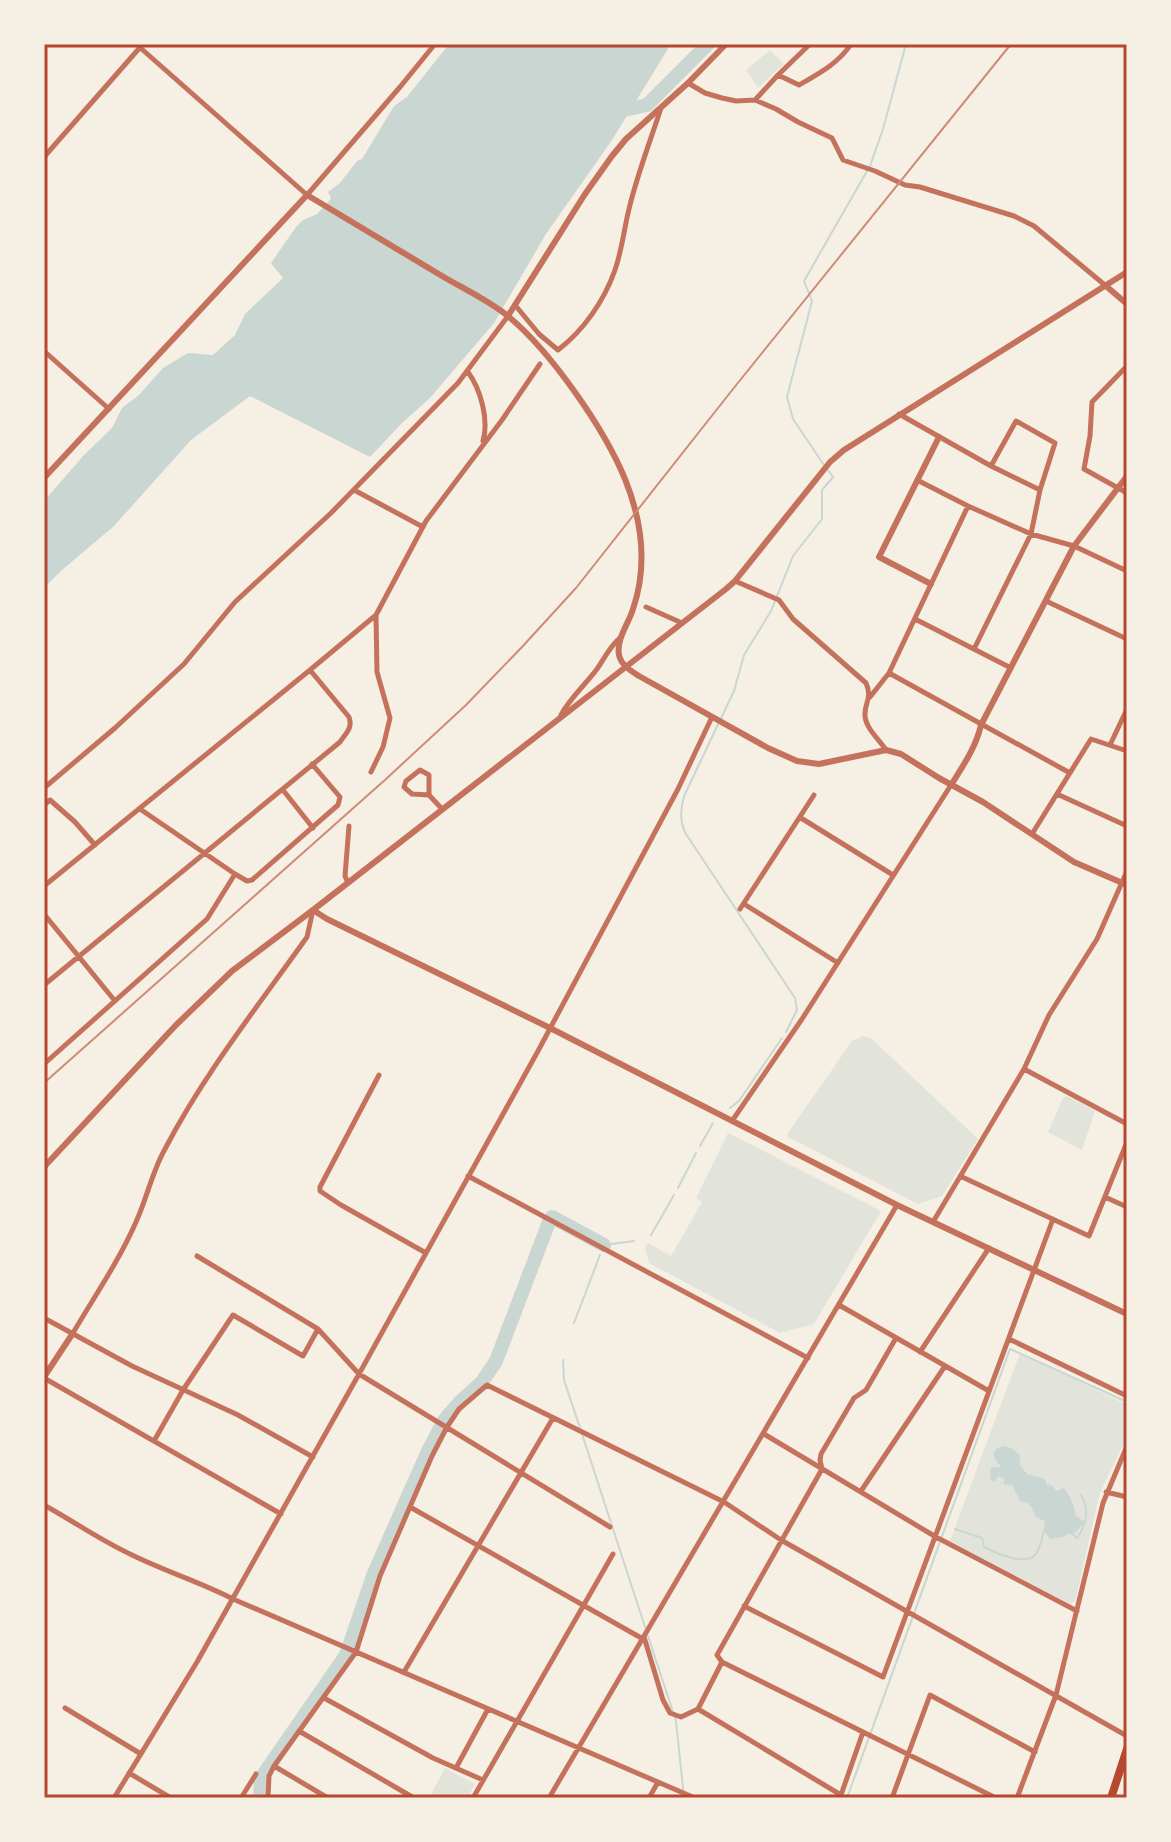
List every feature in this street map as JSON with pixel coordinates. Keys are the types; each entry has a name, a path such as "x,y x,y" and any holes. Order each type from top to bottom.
{"main road":[{"path":"1111,1798 1127,1749"}],"street":[{"path":"44,478 307,195 435,44"},
{"path":"44,788 153,695 197,650 235,602 311,533 468,372 612,156 726,44"},
{"path":"755,100 810,44"},
{"path":"778,75 799,85 845,55 851,44"},
{"path":"44,157 140,45 307,195 506,314 544,352 600,430 625,479 635,508 642,550 641,578 622,635 619,654 626,667 724,724 797,761 819,764 886,750 901,754 983,802 1074,862 1124,884"},
{"path":"688,83 722,98 755,100 832,138 843,160 899,183 976,203 1034,226 1127,304"},
{"path":"515,305 539,334 558,350 585,324 614,271 629,209 661,107"},
{"path":"44,1167 176,1025 232,971 735,581 823,471 844,450 1127,272"},
{"path":"44,351 109,409"},
{"path":"44,886 376,615 436,506 540,364"},
{"path":"1127,366 1092,402 1084,469 1127,493"},
{"path":"468,372 476,383 484,419 486,432 482,446"},
{"path":"899,414 1040,490"},
{"path":"974,649 1031,534 1040,490 1055,443 1016,421 991,466"},
{"path":"931,584 879,557 939,437"},
{"path":"732,1121 802,1019 970,754 981,725 1074,546 1127,476"},
{"path":"917,480 1031,534 1074,546 1127,571"},
{"path":"354,490 423,527"},
{"path":"886,750 866,721 865,711 870,697 889,673 968,506"},
{"path":"735,581 779,600 793,619 866,683 870,697"},
{"path":"1046,601 1127,639"},
{"path":"646,607 683,624"},
{"path":"371,772 383,747 390,718 377,672 376,615"},
{"path":"915,619 1011,668"},
{"path":"558,720 622,635"},
{"path":"44,985 340,742 350,728 349,717 310,670"},
{"path":"889,673 1070,773"},
{"path":"1110,745 1127,709"},
{"path":"114,1798 233,1599 313,1457 550,1028 714,718"},
{"path":"1031,835 1091,739 1127,751"},
{"path":"140,809 235,874 247,881 252,880 338,805 340,797 312,764"},
{"path":"429,795 410,794 404,784 423,770 429,776 429,795 442,809"},
{"path":"283,790 313,828"},
{"path":"1057,794 1127,826"},
{"path":"814,795 742,906 838,963"},
{"path":"44,805 50,800 95,845"},
{"path":"801,818 893,875"},
{"path":"348,883 345,876 349,826"},
{"path":"933,1222 1024,1069 1049,1015 1097,939 1124,884 1127,871"},
{"path":"44,1064 207,919 235,874"},
{"path":"313,910 897,1205 1127,1314"},
{"path":"281,1514 44,1378 138,1219 164,1150 208,1077 307,937 313,910"},
{"path":"44,914 115,1001"},
{"path":"1024,1069 1127,1124"},
{"path":"379,1075 320,1191 426,1253"},
{"path":"960,1176 1089,1236 1127,1142"},
{"path":"468,1176 808,1358"},
{"path":"1105,1197 1127,1207"},
{"path":"549,1798 897,1205"},
{"path":"744,1606 883,1677 1053,1219"},
{"path":"920,1352 989,1248"},
{"path":"197,1256 318,1329 359,1374 610,1527"},
{"path":"839,1305 989,1391"},
{"path":"154,1441 183,1390 233,1315 303,1356 318,1329"},
{"path":"44,1318 132,1366 238,1415 313,1457"},
{"path":"896,1338 866,1390 854,1398 821,1454 822,1469 717,1655 722,1662 996,1798"},
{"path":"1009,1339 1127,1396"},
{"path":"861,1491 945,1366"},
{"path":"268,1798 269,1776 274,1766 356,1652 380,1576 447,1427 459,1409 487,1385 724,1502 781,1540 1127,1736"},
{"path":"404,1672 553,1418"},
{"path":"764,1434 936,1537 1077,1611"},
{"path":"1017,1798 1056,1695 1106,1492 1127,1446"},
{"path":"1106,1492 1127,1497"},
{"path":"44,1505 118,1548 174,1574 695,1798"},
{"path":"410,1507 644,1638 670,1713 681,1717 698,1709 722,1662"},
{"path":"473,1798 613,1554"},
{"path":"892,1798 930,1695 1035,1752"},
{"path":"324,1698 433,1758 483,1780"},
{"path":"65,1708 141,1754"},
{"path":"456,1768 488,1709"},
{"path":"698,1709 840,1796 863,1732"},
{"path":"299,1731 414,1798"},
{"path":"274,1766 328,1798"},
{"path":"129,1773 171,1798"},
{"path":"241,1798 256,1774"},
{"path":"649,1798 658,1782"}],"shaded area":[{"path":"449,44 671,44 612,140 546,234 494,323 430,398 370,457 250,396 191,440 114,526 44,588 44,501 112,428 122,408 139,395 163,368 188,353 213,355 235,335 245,314 283,278 271,263 296,227 317,214 330,200 328,192 362,159 394,106 407,97"},
{"path":"770,50 784,64 758,88 746,70"},
{"path":"863,1036 871,1038 978,1139 942,1196 918,1204 788,1137 852,1041"},
{"path":"1067,1096 1095,1111 1082,1150 1048,1132 1063,1098"},
{"path":"728,1133 881,1211 814,1324 780,1333 649,1263 645,1248 648,1243 671,1256 702,1202 696,1198"},
{"path":"1020,1353 1127,1405 1127,1437 1100,1493 1075,1602 1070,1604 950,1541"},
{"path":"1005,1446 1020,1455 1020,1465 1027,1474 1045,1479 1047,1485 1052,1485 1056,1491 1064,1488 1075,1515 1084,1522 1075,1533 1050,1539 1044,1531 1045,1520 1036,1517 1030,1505 1021,1502 1012,1485 1003,1484 1005,1479 998,1476 995,1482 991,1480 992,1467 1001,1467 993,1453"},
{"path":"445,1768 475,1784 467,1798 429,1798"}],"waterway":[{"path":"615,112 647,105 708,44"},
{"path":"870,166 906,44"},
{"path":"824,465 793,419 787,397 812,301 804,281 867,171"},
{"path":"786,1032 797,1010 795,998 686,834 681,809 685,794 734,691 744,655 771,611 793,556 822,519 822,490 833,477 828,470"},
{"path":"730,1108 739,1101 782,1038"},
{"path":"700,1146 713,1123"},
{"path":"678,1188 696,1153"},
{"path":"651,1235 674,1195"},
{"path":"552,1217 604,1245"},
{"path":"260,1798 261,1778 346,1655 374,1573 445,1419 482,1382 496,1361 549,1222"},
{"path":"604,1245 634,1241"},
{"path":"574,1323 600,1255"},
{"path":"847,1798 1010,1349 1127,1402"},
{"path":"563,1360 564,1380 580,1428"},
{"path":"582,1434 646,1630"},
{"path":"1071,1533 1077,1538 1085,1523 1086,1512 1081,1495"},
{"path":"955,1529 982,1538 984,1547 995,1552 1024,1559 1037,1553 1044,1531"},
{"path":"648,1636 676,1721 684,1798"}],"railway":[{"path":"44,1083 386,779 466,705 522,647 576,588 1011,44"}]}
